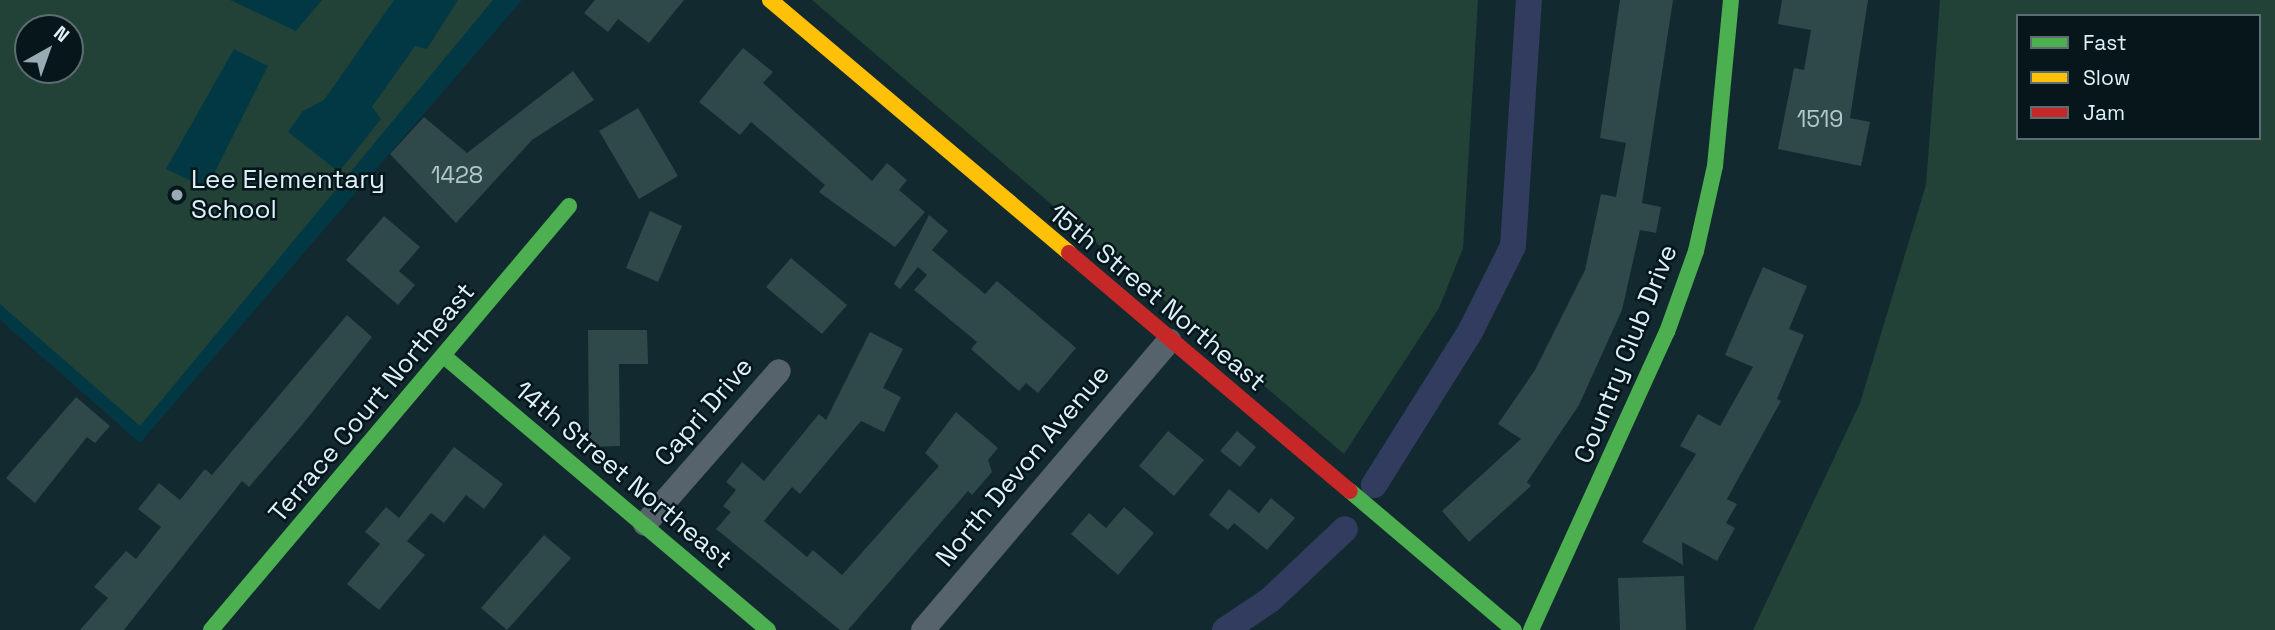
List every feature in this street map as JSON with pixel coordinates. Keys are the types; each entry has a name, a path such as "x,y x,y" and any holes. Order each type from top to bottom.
{"street":[{"name":"15th Street Northeast","path":"770,0 1169,341 1514,630"},
{"name":"Country Club Drive","path":"1531,630 1667,332 1696,251 1715,166 1731,0"},
{"name":"Terrace Court Northeast","path":"211,630 445,357 569,206"},
{"name":"North Devon Avenue","path":"923,630 1169,341"},
{"name":"14th Street Northeast","path":"445,357 768,630"},
{"name":"Capri Drive","path":"645,524 779,371"}],"shaded area":[{"name":"Lee Elementary School","path":"0,0 522,0 140,443 0,320"}],"green space":[{"name":"Lee Elementary School","path":"0,0 230,0 296,31 322,0 394,0 324,100 303,111 288,132 339,172 381,119 372,107 415,46 427,49 458,0 493,0 140,426 0,304","holes":["234,49 268,66 207,188 166,169"]},
{"path":"812,0 1478,0 1463,248 1439,308 1344,454"},
{"path":"1940,0 2275,0 2275,630 1753,630 1860,403 1926,185"}],"building":[{"path":"595,0 684,0 649,43 618,19 608,32 584,13"},
{"path":"1620,0 1673,0 1642,203 1661,207 1656,233 1640,230 1622,310 1579,405 1527,482 1531,486 1469,542 1442,511 1521,439 1498,424 1535,370 1585,270 1601,194 1616,197 1626,143 1600,138"},
{"path":"1782,0 1868,0 1850,118 1870,122 1861,166 1778,149 1794,68 1804,70 1811,30 1778,24"},
{"path":"743,48 773,72 763,83 872,181 887,163 907,180 899,190 925,212 895,247 819,192 825,185 751,122 740,135 699,102"},
{"path":"573,71 594,100 532,140 456,223 390,154 424,117 467,153"},
{"path":"638,108 678,176 639,199 599,131"},
{"path":"650,211 682,226 658,282 626,268"},
{"path":"929,215 948,231 932,250 985,294 997,281 1076,348 1038,393 1026,383 1019,391 971,349 977,342 914,290 927,275 918,267 900,289 894,284"},
{"path":"384,216 420,247 399,271 415,285 398,305 346,260"},
{"path":"791,258 847,305 822,334 766,287"},
{"path":"1763,267 1807,286 1789,329 1804,335 1777,399 1781,401 1727,499 1737,504 1726,523 1735,528 1717,561 1682,542 1683,565 1642,542 1696,454 1680,446 1698,414 1720,426 1753,367 1725,355"},
{"path":"347,315 372,337 302,425 249,487 242,481 124,630 80,630 108,598 94,587 126,551 136,559 161,527 138,509 159,483 180,500 205,469 212,475"},
{"path":"588,330 647,330 648,364 619,364 620,446 589,447"},
{"path":"870,332 903,349 883,388 901,397 884,432 861,421 800,494 792,487 764,521 807,557 813,550 842,575 939,466 925,453 956,412 998,448 988,460 992,472 972,495 968,491 848,630 840,630 716,529 731,512 723,506 736,490 726,482 742,462 764,481 819,414 826,420"},
{"path":"76,397 110,426 95,443 87,437 35,503 6,478"},
{"path":"1168,431 1204,460 1174,496 1139,466"},
{"path":"1237,431 1256,447 1240,467 1220,451"},
{"path":"454,447 503,484 484,509 466,495 444,523 431,513 407,541 425,555 379,610 347,584 380,544 365,532 386,507 399,518"},
{"path":"1229,489 1259,513 1271,498 1295,518 1267,550 1234,523 1228,530 1209,515"},
{"path":"1124,507 1154,533 1118,575 1071,534 1089,513 1106,528"},
{"path":"544,535 571,558 507,630 481,608"},
{"path":"1684,576 1686,630 1620,630 1618,578"}],"waterway":[{"path":"1374,485 1470,332 1513,246 1529,0"},
{"path":"1225,630 1270,600 1345,529"}],"traffic: fast":[{"path":"1531,630 1667,332 1696,251 1715,166 1731,0"},
{"path":"211,630 569,206"},
{"path":"445,357 768,630"},
{"path":"1350,491 1514,630"}],"traffic: slow":[{"path":"770,0 1069,253"}],"traffic: jam":[{"path":"1069,253 1350,491"}],"place":[{"name":"Lee Elementary School","path":"177,195"}]}
